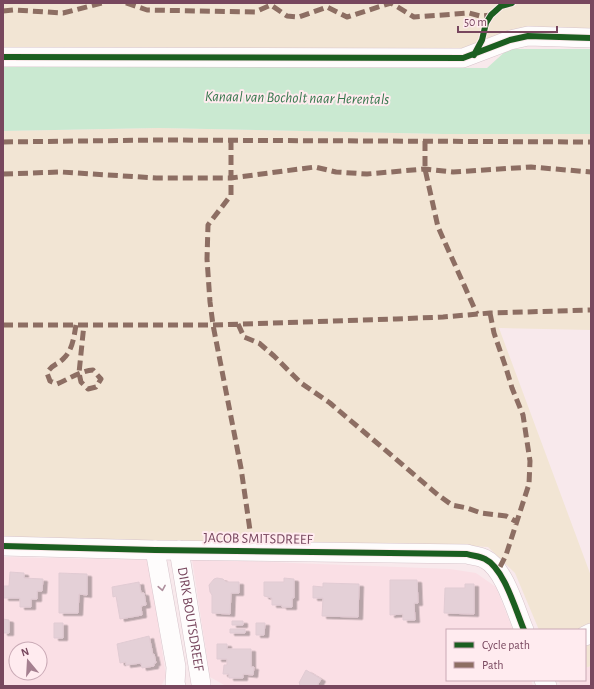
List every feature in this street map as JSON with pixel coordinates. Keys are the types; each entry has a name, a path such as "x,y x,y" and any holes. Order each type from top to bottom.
{"street":[{"path":"3,57 463,58 510,40 528,36 591,38"},
{"name":"JACOB SMITSDREEF","path":"3,546 155,550 467,554 485,559 492,564 503,579 524,629"},
{"name":"DIRK BOUTSDREEF","path":"155,550 176,667 175,685"},
{"name":"DIRK BOUTSDREEF","path":"179,550 202,685"},
{"path":"175,685 202,685"}],"shaded area":[{"path":"3,3 591,3 591,34 471,53 3,53"},
{"path":"159,128 443,134 591,134 591,330 499,328 591,576 591,666 586,668 586,629 539,629 515,573 488,547 454,545 3,538 3,131"},
{"path":"3,557 149,560 166,677 161,686 3,686"},
{"path":"192,559 450,569 476,573 496,587 513,629 446,629 446,681 531,681 533,686 226,686 210,677"},
{"path":"591,666 591,686 561,686 558,681 586,681 586,668"}],"water":[{"name":"Kanaal van Bocholt naar Herentals","path":"508,49 591,49 591,134 443,134 159,128 3,131 3,66 487,68"}],"building":[{"path":"10,572 24,573 24,578 43,579 42,591 37,591 37,599 31,599 31,607 20,607 20,598 4,598 4,586 9,586"},
{"path":"59,573 87,574 87,595 79,594 78,613 59,613"},
{"path":"284,578 294,579 294,598 292,598 292,607 272,605 272,598 264,596 264,582 284,582"},
{"path":"214,579 223,579 226,582 239,582 239,593 231,593 230,614 212,613 212,595 209,585"},
{"path":"390,580 417,580 418,603 414,603 415,620 403,620 403,614 390,615"},
{"path":"139,582 141,593 144,593 146,605 141,606 142,615 120,619 116,596 113,597 112,587"},
{"path":"323,583 359,584 358,617 322,616 323,598 313,598 313,586 323,587"},
{"path":"465,584 474,584 474,614 444,613 445,588 465,588"},
{"path":"3,619 9,620 9,633 3,633"},
{"path":"232,621 243,621 243,625 232,625"},
{"path":"54,623 63,623 63,638 54,638"},
{"path":"256,623 265,623 264,635 256,635"},
{"path":"230,629 245,629 245,633 230,633"},
{"path":"149,636 156,663 154,663 154,666 142,668 141,663 126,665 126,662 120,663 117,644"},
{"path":"217,644 227,644 227,649 251,649 251,667 254,667 253,675 243,674 243,678 229,678 229,674 223,674 224,665 227,665 227,659 217,659"},
{"path":"306,670 321,679 317,686 299,686 299,683"}],"marked path":[{"path":"3,11 14,10 63,13 102,3"},
{"path":"126,3 147,10 255,12 271,5 287,16 299,17 327,7 347,17 391,3 414,17 469,13 480,16 491,15"},
{"path":"3,142 160,140 591,142"},
{"path":"231,140 231,195 208,225 207,259 213,325 241,468 253,551"},
{"path":"425,141 425,169 438,227 477,314"},
{"path":"3,174 61,172 156,178 231,178 315,167 336,172 367,174 425,169 453,172 531,167 591,172"},
{"path":"3,325 213,325 396,319 490,313 591,310"},
{"path":"490,313 494,333 512,388 523,415 530,461 529,484 506,555 498,571"},
{"path":"76,325 73,342 69,351 62,360 51,367 47,373 50,381 57,384 79,374 84,372 93,370 101,379 96,387 88,389 81,382 79,373 84,324"},
{"path":"238,324 244,337 259,343 301,383 330,403 438,495 452,505 481,513 506,516 517,522"}],"cycle path":[{"path":"474,55 482,40 486,23 491,15 501,6 512,3"},
{"path":"3,57 463,58 510,40 528,36 591,38"},
{"path":"3,546 155,550 467,554 485,559 498,571 509,591 524,629"}]}
